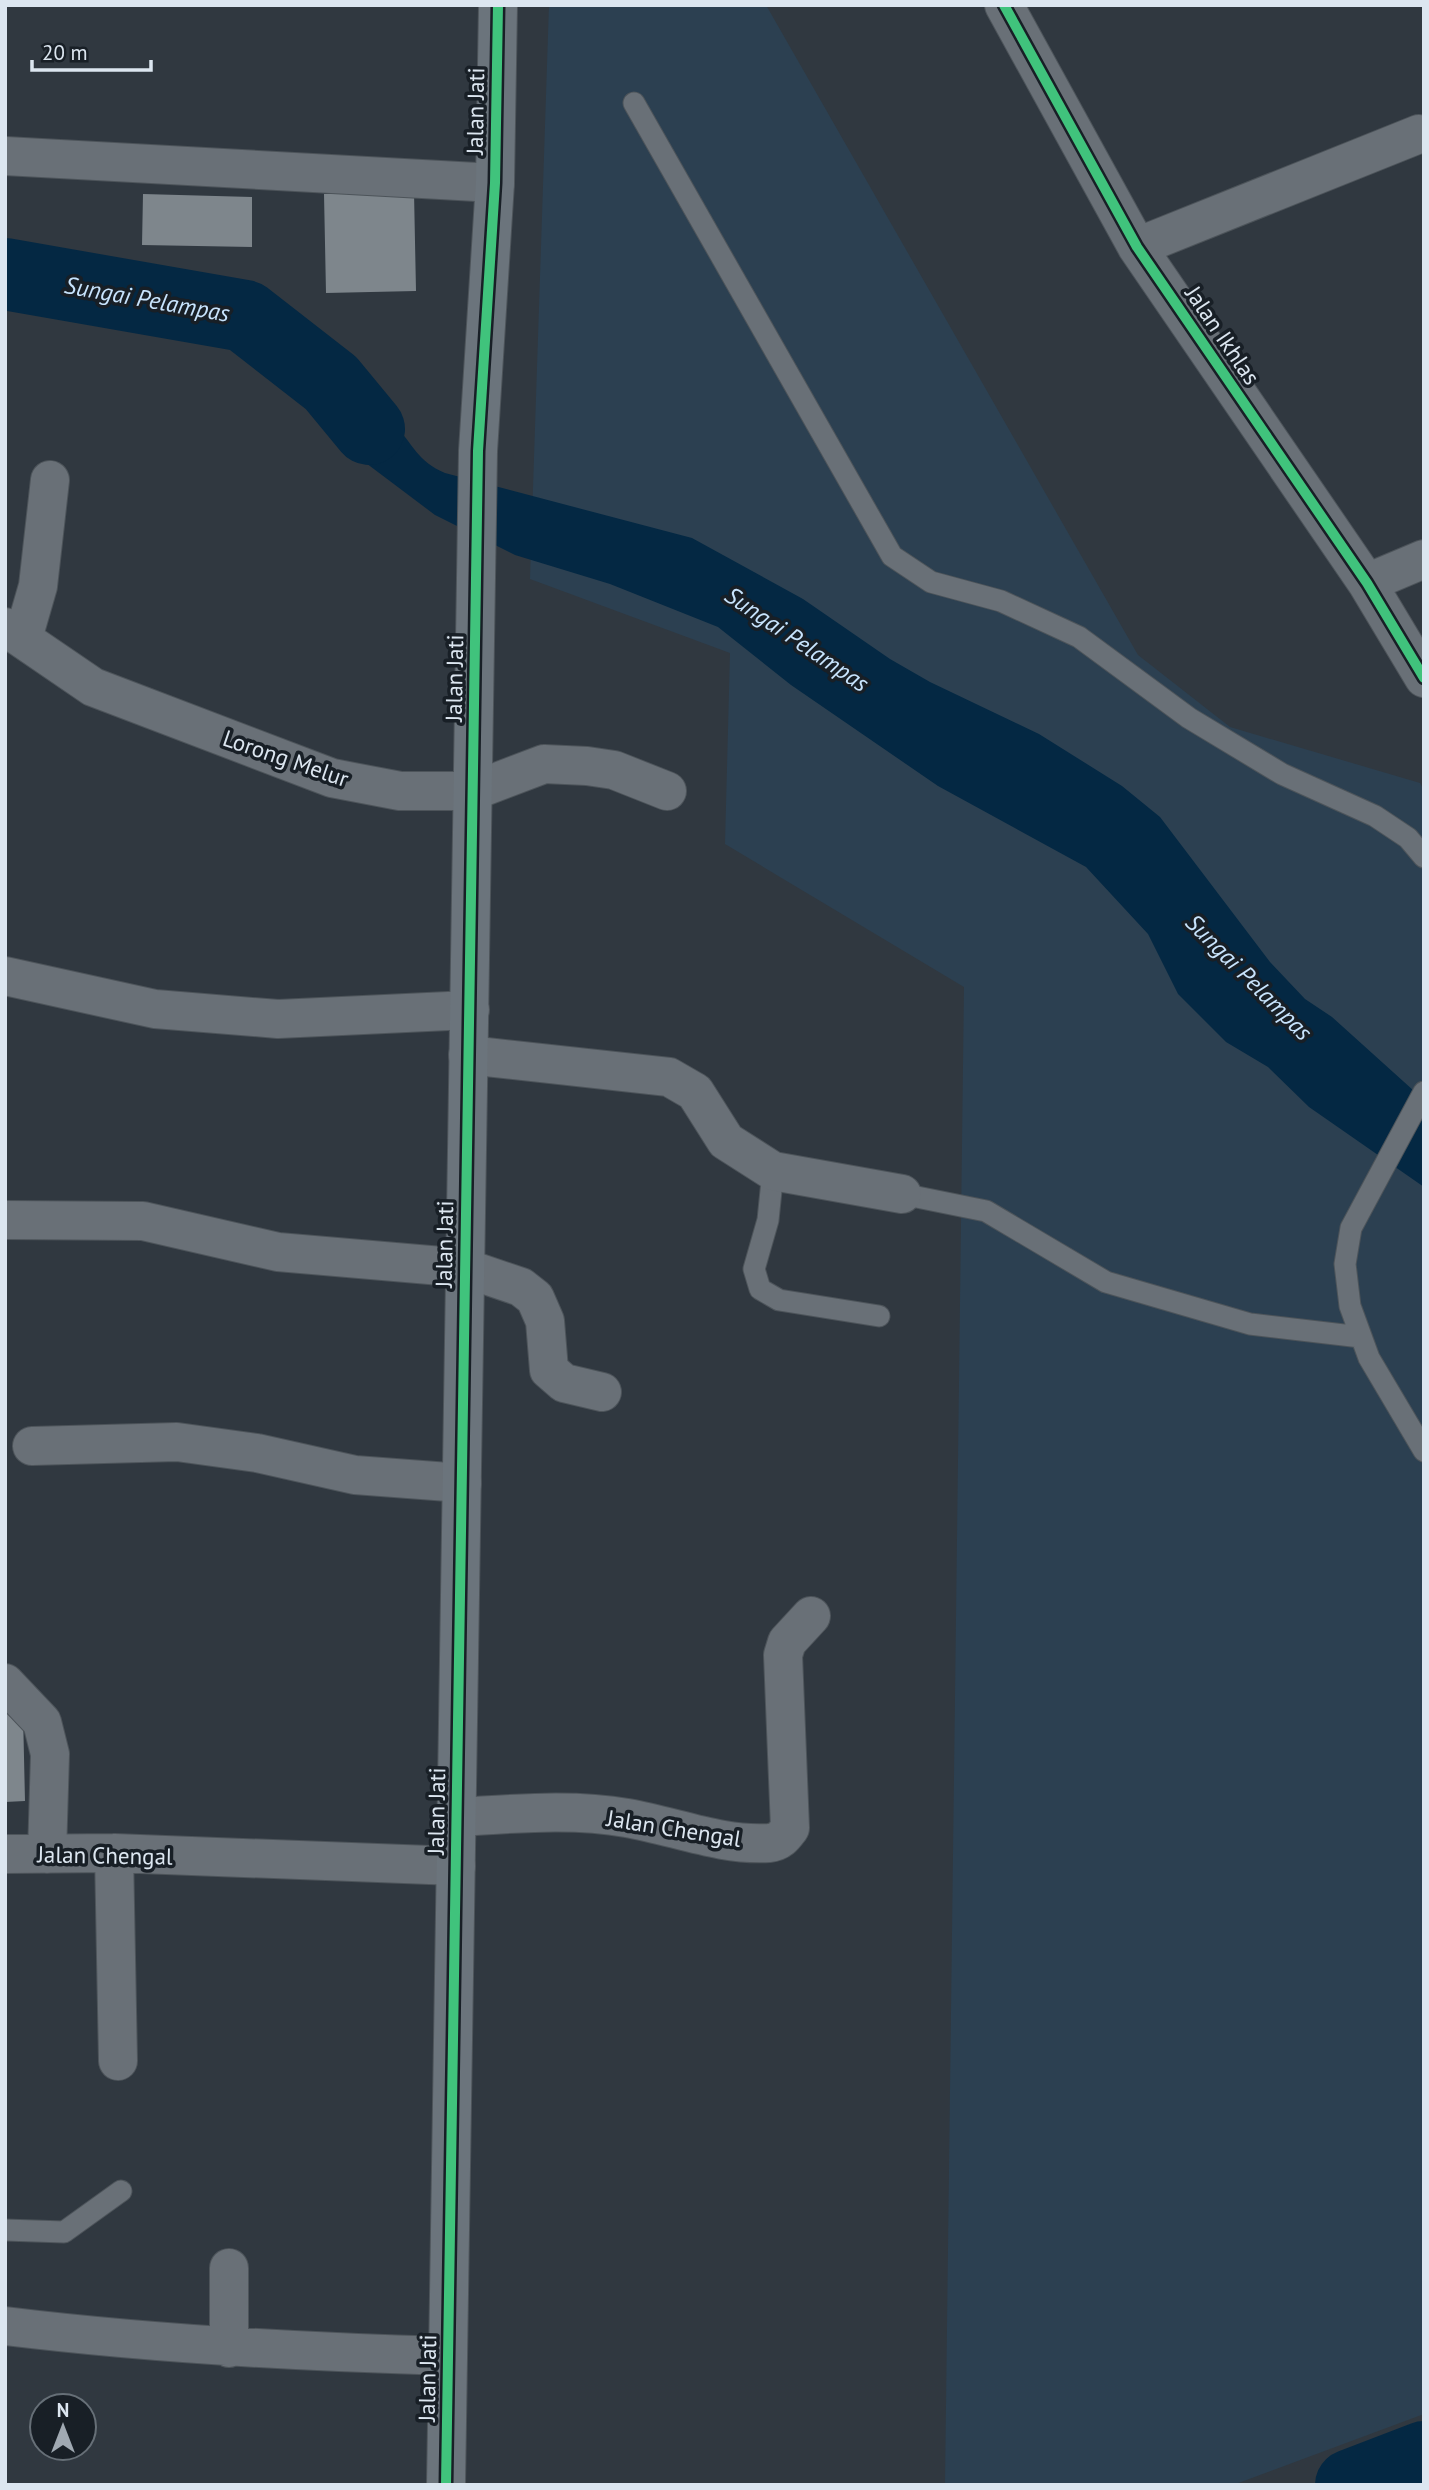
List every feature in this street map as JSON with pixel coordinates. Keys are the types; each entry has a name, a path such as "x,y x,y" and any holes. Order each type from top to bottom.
{"street":[{"name":"Jalan Jati","path":"446,2485 478,451 495,183 498,5"},
{"name":"Jalan Ikhlas","path":"1004,5 1138,247 1367,583 1424,678"},
{"path":"1138,247 1419,134"},
{"path":"5,156 495,183"},
{"path":"14,633 38,586 50,480"},
{"path":"1367,583 1424,559"},
{"name":"Lorong Melur","path":"14,633 93,687 332,778 400,791 473,791 544,764 614,770 667,791"},
{"path":"5,976 155,1009 278,1019 470,1010"},
{"path":"468,1055 669,1077 695,1092 726,1142 773,1171 902,1194"},
{"path":"5,1220 143,1221 278,1252 465,1268 521,1287 535,1298 545,1321 549,1370 564,1383 603,1392"},
{"path":"33,1446 177,1442 257,1453 355,1475 462,1483"},
{"name":"Jalan Chengal","path":"457,1817 558,1813 626,1818 709,1837 770,1843 783,1839 790,1828 783,1655 787,1642 811,1616"},
{"path":"5,1684 42,1722 50,1754 47,1854"},
{"path":"114,1853 118,2061"},
{"name":"Jalan Chengal","path":"5,1854 114,1853 456,1866"},
{"path":"229,2268 229,2348"},
{"path":"5,2326 127,2341 229,2348 448,2356"}],"lane":[{"path":"634,103 892,556 931,582 1001,601 1079,637 1189,718 1282,774 1375,816 1408,838 1424,857"},
{"path":"1424,1092 1352,1228 1345,1264 1350,1306 1369,1358 1424,1451"},
{"path":"773,1171 768,1220 754,1269 760,1289 779,1300 879,1316"},
{"path":"902,1194 986,1211 1107,1282 1250,1324 1361,1337"},
{"path":"5,2230 64,2232 121,2192"}],"shaded area":[{"path":"549,5 766,5 1138,655 1230,727 1420,783 1424,791 1424,2414 1233,2485 945,2485 964,987 725,844 730,653 530,579"}],"water":[{"path":"326,350 422,458 436,469 692,538 803,599 890,659 930,682 1039,734 1122,786 1160,817 1270,962 1305,999 1332,1017 1424,1100 1424,1187 1309,1107 1268,1067 1226,1042 1178,994 1148,934 1086,867 938,786 791,685 718,627 610,584 515,555 435,515 346,448 282,378 301,360"}],"building":[{"path":"414,192 416,291 326,293 324,194"},
{"path":"143,194 252,197 252,247 142,245"},
{"path":"5,1713 23,1713 25,1801 5,1802"}],"waterway":[{"name":"Sungai Pelampas","path":"5,274 245,316 331,383 369,429"},
{"path":"1351,2485 1424,2457"}],"cycle path":[{"path":"446,2485 478,451 495,183 498,5"},
{"path":"1004,5 1137,247 1367,583 1424,678"}]}
